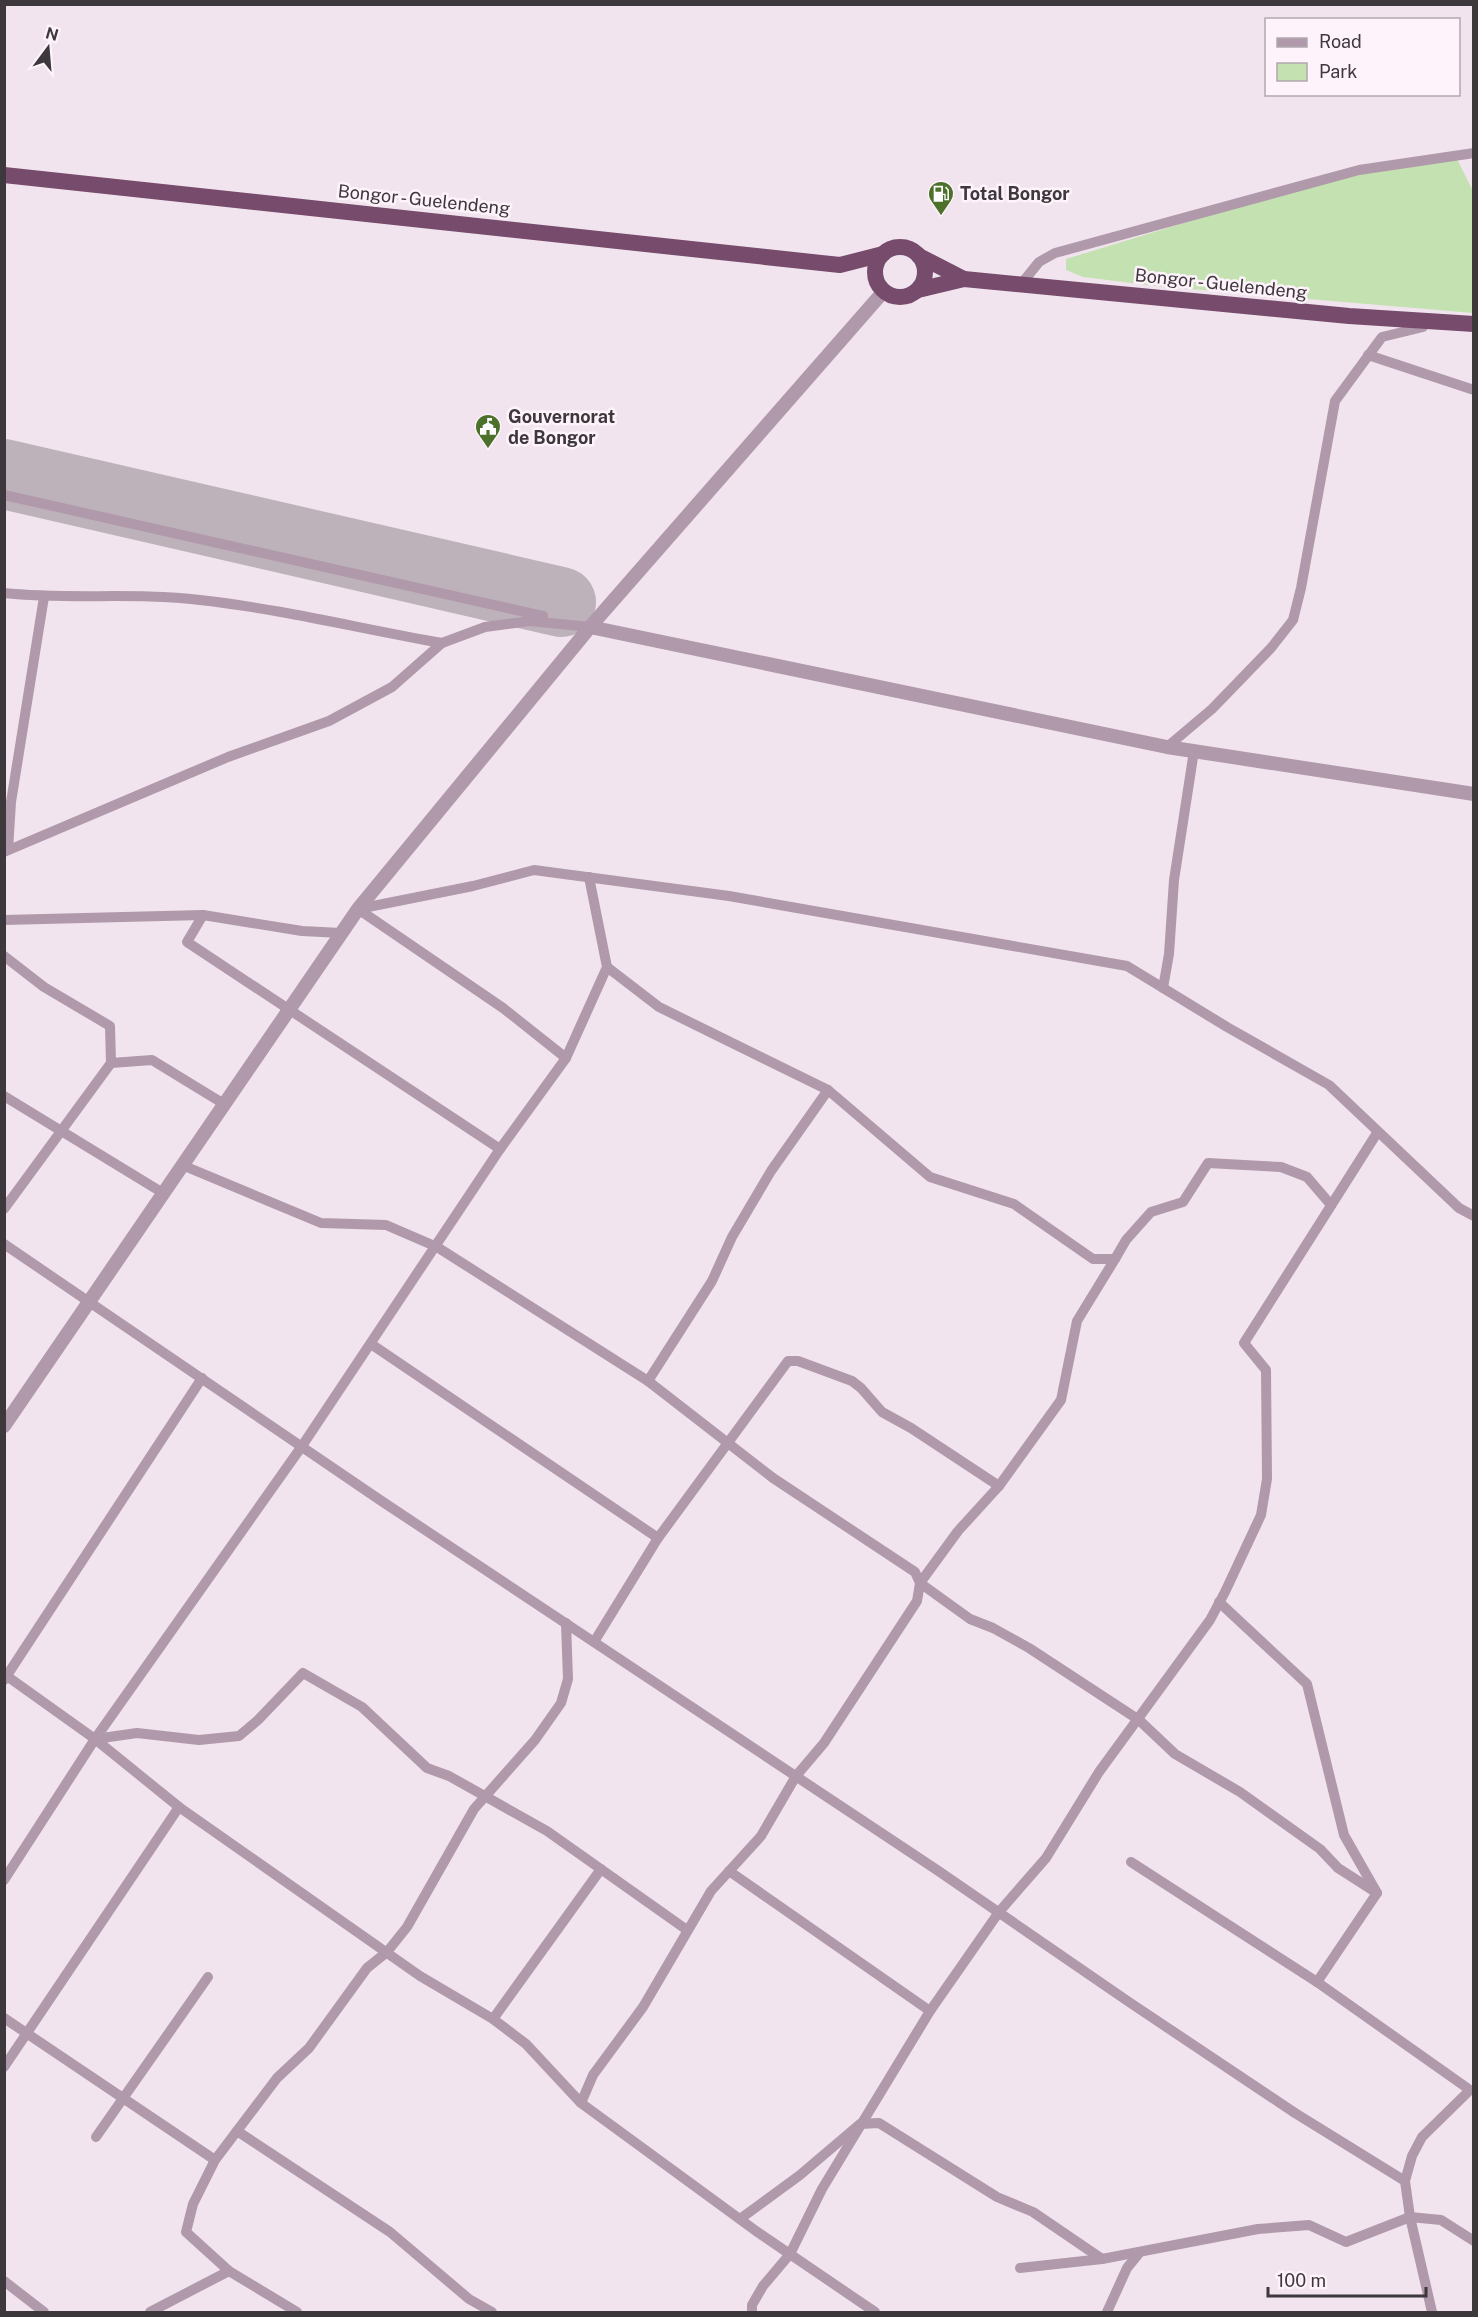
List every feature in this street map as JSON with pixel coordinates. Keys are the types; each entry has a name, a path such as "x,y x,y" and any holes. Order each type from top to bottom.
{"highway":[{"name":"Bongor - Guelendeng","path":"4,175 840,265 883,254"},
{"path":"893,248 904,248 919,256 925,273 918,290 901,297 880,286 876,264 883,254 893,248"},
{"name":"Bongor - Guelendeng","path":"919,256 964,279"},
{"name":"Bongor - Guelendeng","path":"840,265 880,286"},
{"name":"Bongor - Guelendeng","path":"918,290 964,279 1349,316 1472,324"}],"street":[{"path":"1022,283 1039,262 1055,253 1359,170 1473,153"},
{"path":"4,1426 358,909 590,627 880,286"},
{"path":"1167,747 1212,709 1271,648 1293,620 1304,577 1335,402 1368,355 1382,337 1413,327 1472,324"},
{"path":"1368,355 1473,390"},
{"path":"4,495 590,627 1167,747 1473,794"},
{"path":"4,593 44,597 144,596 200,600 442,643"},
{"path":"44,597 8,801 6,851 228,757 329,721 392,687 442,643 485,627 530,621 590,627"},
{"path":"1163,988 1169,954 1174,880 1194,751"},
{"path":"358,909 473,886 534,870 729,896 1127,966 1329,1085 1377,1133 1459,1208 1473,1216"},
{"path":"4,1880 95,1739 302,1446 437,1247 500,1149 566,1058 607,967 589,877"},
{"path":"358,909 503,1008 566,1058"},
{"path":"4,920 203,915 302,931 341,933"},
{"path":"203,915 187,942 500,1149"},
{"path":"4,957 44,987 110,1026 111,1063 4,1209"},
{"path":"607,967 659,1007 828,1090 930,1177 1014,1204 1093,1259 1115,1259"},
{"path":"111,1063 152,1060 224,1104"},
{"path":"648,1381 712,1281 732,1237 771,1171 828,1090"},
{"path":"4,1096 163,1193"},
{"path":"752,2313 752,2305 763,2286 790,2254 817,2198 930,2011 999,1912 1046,1858 1099,1772 1210,1620 1261,1515 1267,1479 1266,1370 1244,1343 1377,1133"},
{"path":"581,2103 593,2075 643,2007 711,1891 761,1836 796,1776 824,1743 917,1601 920,1583 958,1531 999,1486 1060,1400 1077,1321 1126,1240 1151,1212 1184,1203 1208,1163 1281,1167 1307,1177 1331,1205"},
{"path":"182,1165 321,1223 386,1225 437,1247 648,1381 773,1478 915,1572 920,1583 970,1619 993,1628 1029,1648 1139,1720 1175,1754 1240,1792 1320,1849 1338,1868 1377,1893"},
{"path":"4,1244 89,1299 302,1446 999,1912 1295,2113 1405,2181"},
{"path":"371,1344 658,1538"},
{"path":"594,1642 658,1538 729,1445 788,1361 798,1361 852,1381 882,1412 911,1428 999,1486"},
{"path":"202,1378 6,1676 95,1739 179,1807 420,1976 493,2019 526,2044 581,2103 873,2312"},
{"path":"1219,1602 1307,1684 1344,1835 1377,1893"},
{"path":"297,2313 229,2271 186,2232 193,2204 215,2160 277,2078 309,2048 368,1968 387,1952 407,1928 474,1809 535,1740 561,1703 568,1679 566,1623"},
{"path":"95,1739 137,1733 200,1740 239,1736 258,1720 303,1673 362,1707 427,1768 449,1776 486,1795 547,1831 687,1930"},
{"path":"4,2067 179,1807"},
{"path":"1131,1862 1317,1982 1470,2090 1422,2137 1412,2156 1405,2181 1410,2217 1432,2313"},
{"path":"493,2019 601,1869"},
{"path":"729,1871 930,2011"},
{"path":"1317,1982 1377,1893"},
{"path":"96,2137 208,1977"},
{"path":"4,2018 215,2160"},
{"path":"740,2219 800,2175 860,2124 879,2122 997,2197 1033,2211 1102,2259"},
{"path":"237,2131 390,2232 469,2299 492,2313"},
{"path":"1020,2268 1102,2259 1258,2229 1309,2225 1346,2242 1410,2217 1441,2220 1473,2241"},
{"path":"1107,2313 1127,2268 1140,2252"},
{"path":"150,2313 229,2271"},
{"path":"4,2281 44,2313"}],"green space":[{"path":"1456,157 1473,191 1473,313 1156,286 1083,277 1066,270 1066,259 1275,195 1362,174"}],"runway":[{"path":"4,474 561,602"}],"place":[{"name":"Total Bongor","path":"941,217"},
{"name":"Gouvernorat de Bongor","path":"488,450"}]}
